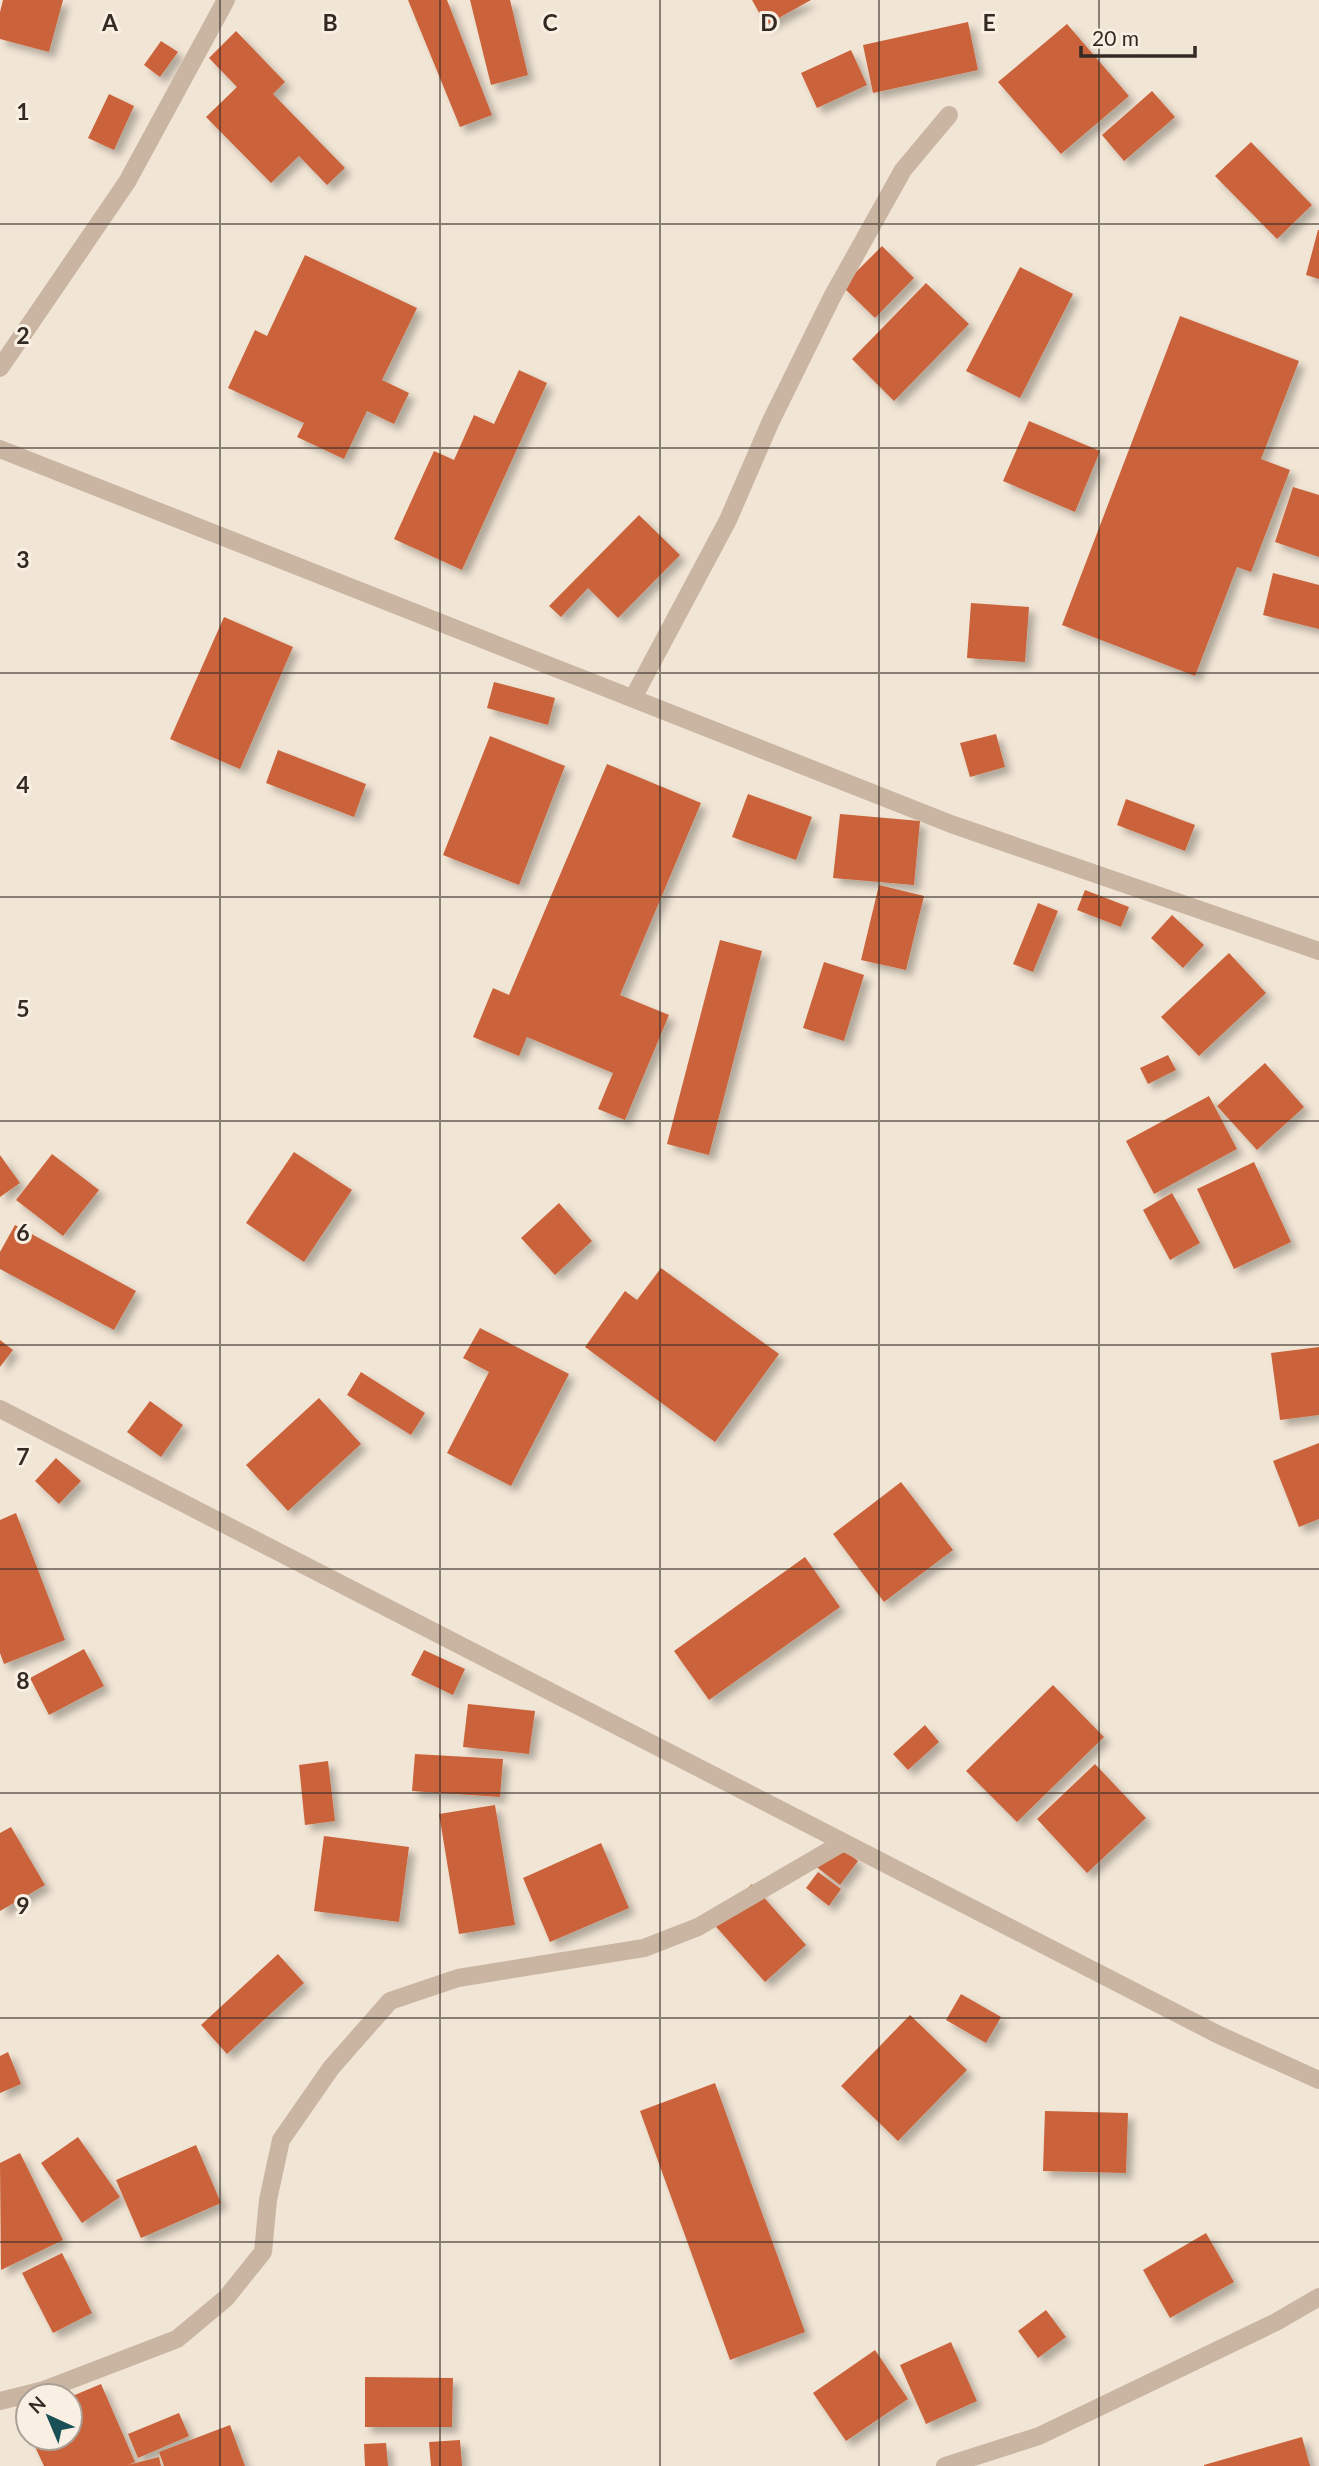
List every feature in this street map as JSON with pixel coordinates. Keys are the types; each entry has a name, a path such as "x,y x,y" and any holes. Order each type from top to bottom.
{"street":[{"path":"0,368 127,182 226,0"},
{"path":"633,698 728,520 770,423 832,297 904,170 949,116"},
{"path":"0,449 951,824 1319,951"},
{"path":"0,1409 1219,2035 1319,2080"},
{"path":"0,2401 44,2390 177,2339 226,2298 263,2252 268,2200 281,2140 331,2068 390,2001 458,1978 644,1948 698,1927 842,1843"},
{"path":"944,2466 1040,2436 1276,2322 1319,2297"}],"building":[{"path":"3,0 63,0 49,52 0,39"},
{"path":"408,0 447,0 492,115 460,127"},
{"path":"470,0 510,0 528,75 491,85"},
{"path":"752,0 811,0 766,25"},
{"path":"968,22 978,70 873,93 863,45"},
{"path":"1067,24 1129,96 1061,154 998,82"},
{"path":"236,31 285,82 273,94 345,168 327,185 299,156 271,183 206,117 237,87 209,58"},
{"path":"161,41 178,52 160,77 144,65"},
{"path":"851,50 867,85 817,108 801,73"},
{"path":"1152,91 1175,117 1124,161 1102,135"},
{"path":"109,94 134,106 114,150 88,138"},
{"path":"1251,142 1312,205 1277,239 1215,176"},
{"path":"1319,230 1319,279 1306,275"},
{"path":"882,246 914,278 875,318 842,286"},
{"path":"305,255 417,308 382,380 409,393 394,424 367,411 344,459 297,437 304,423 228,388 255,330 267,336"},
{"path":"1020,267 1073,294 1020,398 966,371"},
{"path":"926,283 969,324 894,401 852,359"},
{"path":"1180,316 1299,361 1261,459 1290,470 1251,572 1237,567 1195,676 1062,625"},
{"path":"519,370 547,383 462,570 394,539 434,451 454,460 474,415 494,424"},
{"path":"1029,421 1100,451 1075,512 1003,481"},
{"path":"1293,487 1319,495 1319,557 1275,542"},
{"path":"639,515 680,555 618,618 588,588 561,617 549,606"},
{"path":"1273,573 1319,585 1319,629 1263,615"},
{"path":"971,603 1029,607 1025,662 967,658"},
{"path":"224,617 293,647 240,769 170,739"},
{"path":"494,682 555,698 548,725 487,708"},
{"path":"996,734 1005,767 970,777 960,743"},
{"path":"490,736 565,766 519,885 443,855"},
{"path":"278,750 366,784 354,817 266,783"},
{"path":"607,764 701,803 620,995 669,1015 625,1120 598,1109 613,1073 527,1037 519,1056 473,1037 493,988 509,995"},
{"path":"748,794 812,817 796,860 732,837"},
{"path":"1126,799 1195,825 1185,851 1117,825"},
{"path":"840,814 920,821 914,885 833,878"},
{"path":"879,885 924,896 906,970 861,960"},
{"path":"1085,890 1129,907 1121,927 1077,910"},
{"path":"1038,903 1058,911 1033,972 1013,964"},
{"path":"1172,915 1204,945 1183,968 1151,938"},
{"path":"720,940 762,951 709,1155 667,1144"},
{"path":"1229,953 1266,993 1199,1056 1161,1017"},
{"path":"824,962 864,975 844,1041 803,1028"},
{"path":"1168,1055 1176,1070 1148,1084 1140,1068"},
{"path":"1265,1063 1304,1107 1257,1150 1217,1106"},
{"path":"1209,1096 1237,1149 1154,1194 1126,1141"},
{"path":"294,1152 352,1190 304,1262 246,1223"},
{"path":"52,1154 99,1190 63,1236 16,1200"},
{"path":"0,1155 20,1183 0,1197"},
{"path":"1254,1162 1291,1242 1234,1269 1197,1189"},
{"path":"1172,1193 1200,1243 1170,1260 1143,1210"},
{"path":"559,1203 592,1241 555,1275 521,1238"},
{"path":"15,1225 136,1291 114,1330 0,1269 0,1252"},
{"path":"661,1268 779,1354 715,1442 585,1347 625,1291 637,1300"},
{"path":"480,1328 569,1374 511,1486 447,1453 489,1372 463,1358"},
{"path":"0,1340 13,1350 0,1367"},
{"path":"1319,1347 1319,1415 1280,1420 1271,1353"},
{"path":"361,1372 425,1413 411,1435 347,1395"},
{"path":"319,1398 361,1444 288,1511 246,1465"},
{"path":"150,1401 183,1425 161,1457 127,1432"},
{"path":"1319,1443 1319,1519 1299,1527 1273,1461"},
{"path":"56,1458 81,1481 59,1504 35,1481"},
{"path":"901,1482 953,1550 884,1602 833,1534"},
{"path":"16,1513 65,1640 4,1664 0,1653 0,1520"},
{"path":"805,1557 840,1607 709,1700 674,1651"},
{"path":"84,1649 104,1686 49,1715 30,1678"},
{"path":"424,1650 465,1669 453,1695 411,1675"},
{"path":"1053,1685 1104,1737 1017,1822 966,1771"},
{"path":"468,1704 535,1711 529,1754 463,1747"},
{"path":"925,1725 939,1742 908,1770 893,1754"},
{"path":"415,1754 503,1759 500,1797 412,1791"},
{"path":"328,1761 335,1821 305,1825 299,1765"},
{"path":"1095,1764 1146,1818 1087,1873 1037,1819"},
{"path":"495,1805 515,1925 459,1934 439,1814"},
{"path":"11,1827 45,1885 0,1911 0,1833"},
{"path":"324,1836 409,1847 399,1922 314,1911"},
{"path":"832,1841 858,1861 840,1885 814,1865"},
{"path":"601,1843 629,1908 550,1942 523,1878"},
{"path":"818,1872 841,1889 829,1906 806,1888"},
{"path":"752,1884 806,1945 765,1982 711,1921"},
{"path":"278,1954 304,1983 227,2054 201,2025"},
{"path":"961,1994 1001,2017 986,2043 946,2020"},
{"path":"910,2015 967,2070 898,2141 841,2086"},
{"path":"8,2052 21,2084 0,2093 0,2056"},
{"path":"715,2083 805,2332 730,2360 640,2111"},
{"path":"1045,2111 1128,2113 1126,2173 1043,2171"},
{"path":"78,2137 120,2197 82,2223 41,2163"},
{"path":"196,2145 221,2203 141,2238 116,2180"},
{"path":"20,2153 63,2240 1,2270 0,2163"},
{"path":"1206,2233 1234,2282 1170,2318 1143,2270"},
{"path":"62,2253 92,2313 53,2333 22,2273"},
{"path":"1046,2310 1066,2337 1038,2358 1018,2331"},
{"path":"951,2342 977,2401 926,2424 900,2365"},
{"path":"875,2350 908,2399 846,2441 813,2393"},
{"path":"365,2377 453,2378 452,2427 365,2427"},
{"path":"101,2384 135,2462 128,2465 159,2457 161,2466 44,2466 38,2452 84,2452 84,2391"},
{"path":"179,2413 189,2436 138,2458 128,2434"},
{"path":"230,2425 245,2466 164,2466 159,2452"},
{"path":"1302,2437 1310,2466 1204,2466 1204,2465"},
{"path":"460,2440 462,2466 431,2466 429,2442"},
{"path":"386,2443 388,2466 365,2466 364,2444"}]}
